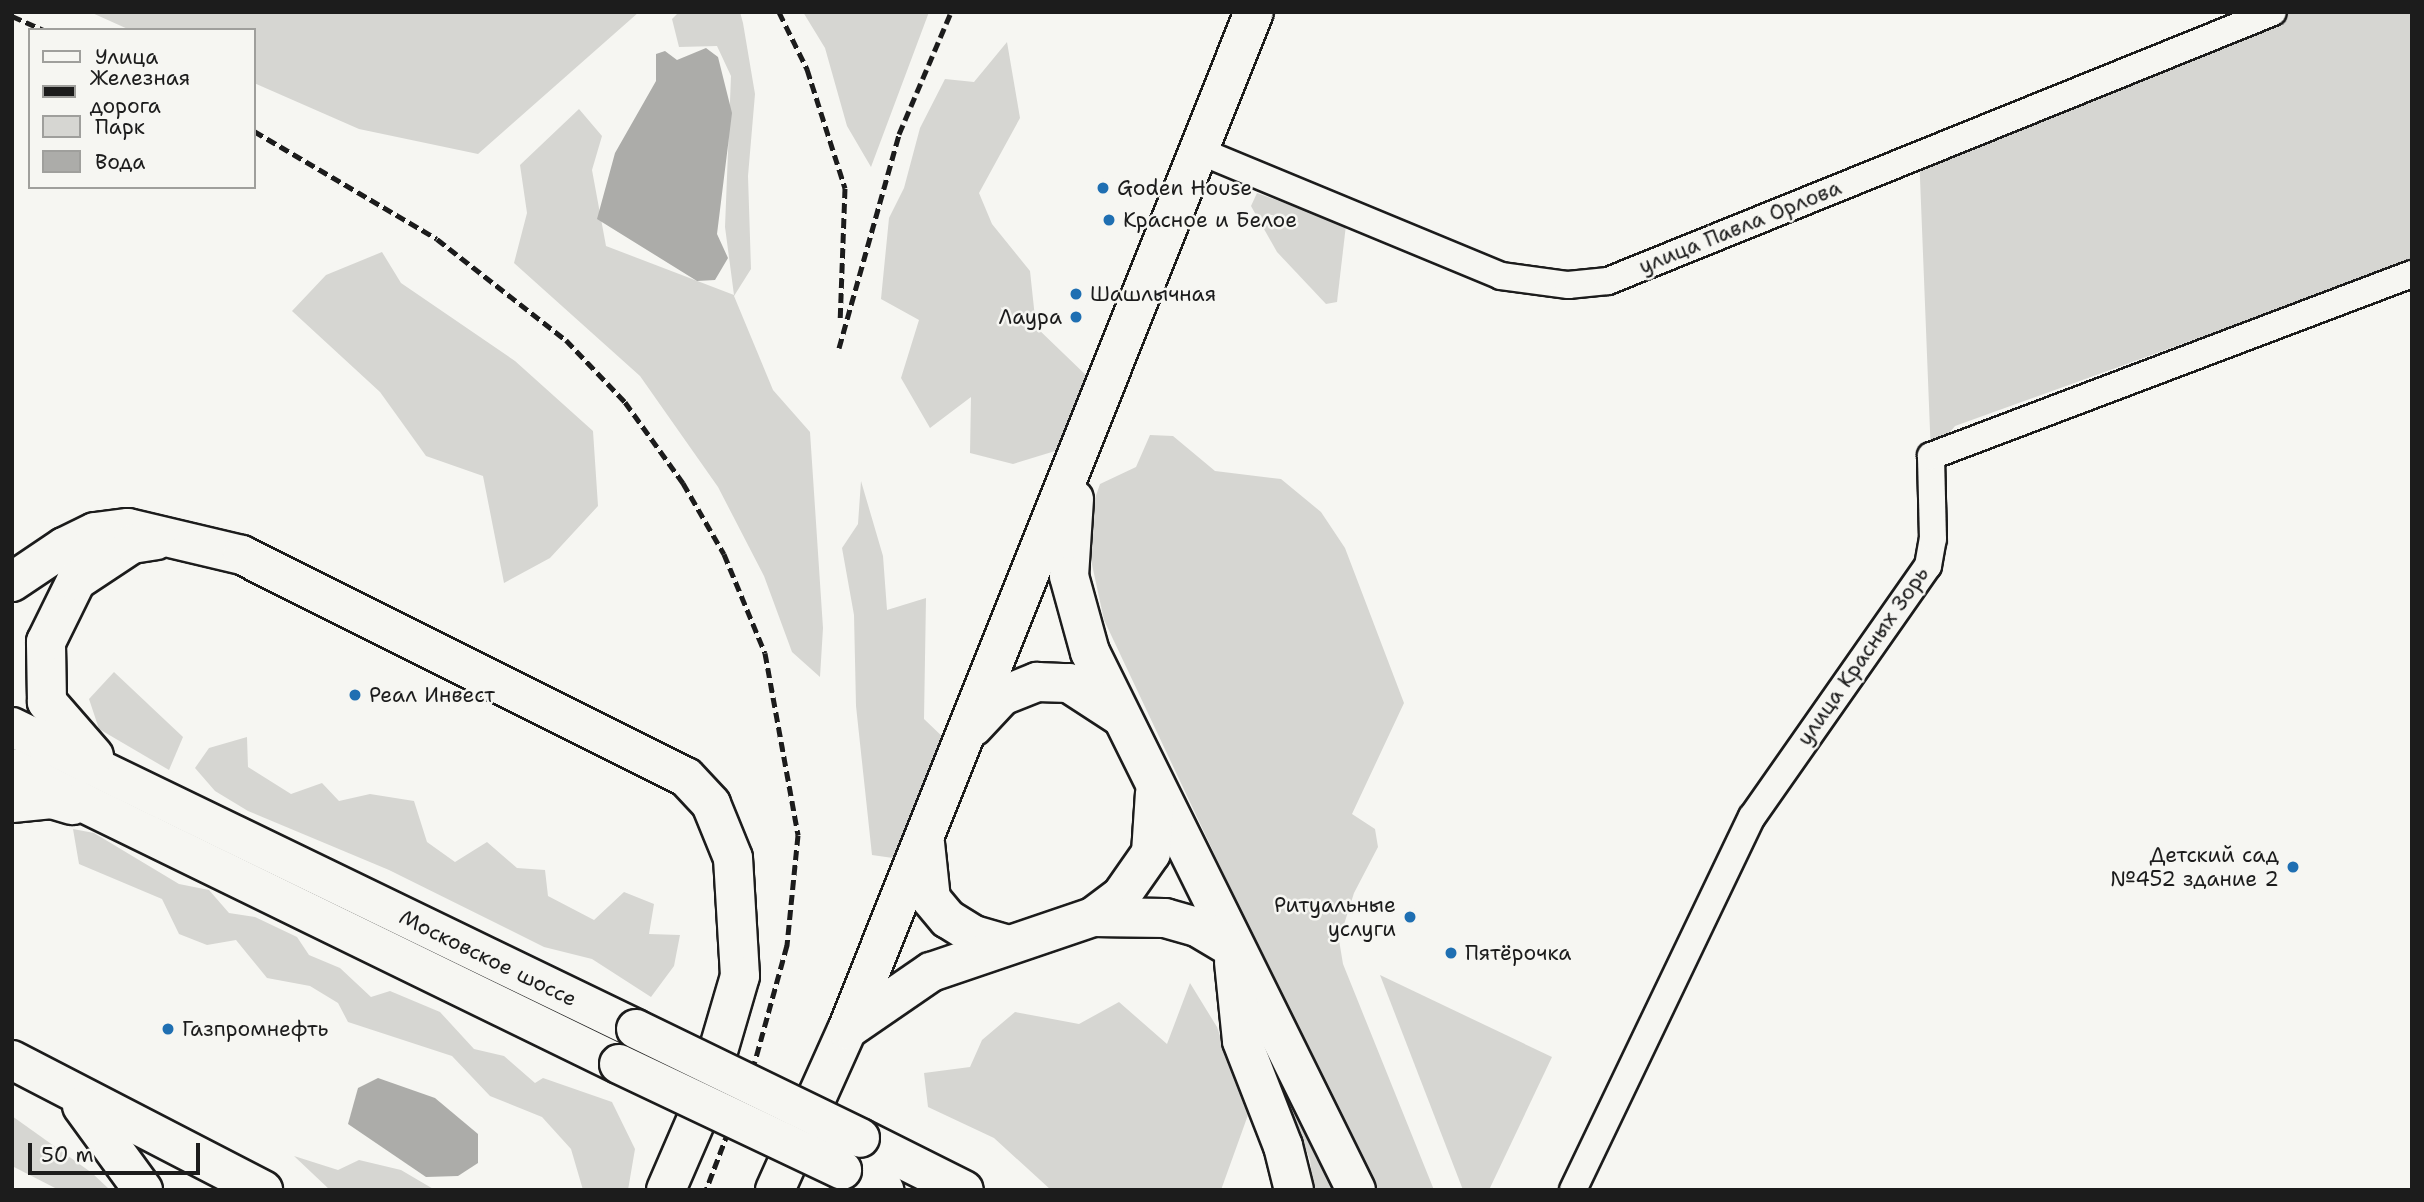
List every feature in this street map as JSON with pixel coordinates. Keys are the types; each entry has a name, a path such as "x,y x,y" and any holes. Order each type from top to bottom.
{"main road":[{"path":"775,1190 847,1031 1202,152 1254,12"},
{"path":"1079,458 1068,536 1074,605 1090,652 1234,950 1356,1190"},
{"path":"12,582 95,532 128,528 176,537 242,555 621,740 686,777 711,804 733,858 740,976 706,1097 666,1190"},
{"path":"141,809 62,726 47,702 42,667 58,610 76,581 132,544 176,537"},
{"path":"965,735 1002,696 1037,682 1069,683 1125,721"},
{"name":"Московское шоссе","path":"12,727 141,809 619,1064 851,1154 964,1190"},
{"name":"Московское шоссе","path":"12,768 141,809 636,1029 851,1154 884,1190"},
{"path":"847,1031 931,972 1093,917 1121,896 1151,853 1157,827 1155,786"},
{"path":"12,803 52,799 141,809"},
{"path":"925,838 931,899 948,919 974,935 1009,945"},
{"path":"1093,917 1165,918 1197,928 1234,950"},
{"path":"1234,950 1234,996 1242,1041 1283,1146 1294,1190"},
{"path":"12,1060 72,1094 263,1190"},
{"path":"72,1094 115,1145 143,1190"}],"street":[{"name":"улица Павла Орлова","path":"1202,152 1501,276 1568,285 1608,281 2273,12"},
{"name":"улица Красных Зорь","path":"1573,1190 1752,817 1928,566 1933,539 1931,456 2412,274"}],"green space":[{"path":"90,12 639,12 478,154 359,129 256,84 256,28 126,28"},
{"path":"679,12 740,12 743,23 755,94 748,176 751,269 734,296 773,390 810,432 823,628 820,677 792,652 764,576 718,487 640,376 514,263 527,213 520,165 579,109 602,136 592,170 606,246 734,295 725,227 731,76 717,46 679,47 672,19"},
{"path":"803,12 929,12 871,167 847,126 825,48"},
{"path":"2268,12 2412,12 2412,261 1955,426 1931,456 1919,153"},
{"path":"1007,42 1020,118 979,193 992,224 1030,271 1036,327 1091,380 1065,448 1013,464 970,453 971,397 930,428 901,378 919,320 881,299 889,218 904,188 920,128 945,79 974,82"},
{"path":"1257,193 1346,225 1337,302 1326,304 1277,252 1251,206"},
{"path":"382,252 401,283 515,361 593,431 598,506 550,558 504,583 483,476 426,456 380,392 292,311 326,275"},
{"path":"1150,435 1173,436 1215,471 1281,479 1321,512 1345,548 1404,703 1352,814 1375,829 1378,847 1354,893 1339,940 1343,964 1434,1190 1373,1190 1104,620 1088,546 1091,510 1100,484 1136,467"},
{"path":"861,481 883,556 887,610 926,598 924,719 947,741 900,859 872,855 856,706 854,615 842,548 858,524"},
{"path":"114,672 183,737 169,770 99,729 89,699"},
{"path":"247,737 248,767 291,794 322,783 339,801 370,794 414,801 427,842 455,862 487,842 517,868 545,870 548,896 594,920 624,892 654,904 649,934 680,935 674,966 651,997 592,959 544,947 389,870 248,811 215,791 195,768 209,748"},
{"path":"73,829 94,833 179,884 209,890 229,913 255,917 297,937 309,955 340,968 371,997 390,991 440,1012 474,1049 504,1056 535,1083 543,1078 612,1102 635,1149 628,1190 583,1190 571,1149 542,1117 490,1096 452,1056 348,1022 338,1003 310,986 267,978 236,940 207,945 179,934 162,899 79,864"},
{"path":"1380,975 1552,1057 1489,1190 1463,1190"},
{"path":"1190,983 1217,1027 1248,1115 1221,1190 1051,1190 994,1138 928,1107 924,1073 970,1067 982,1040 1015,1012 1079,1024 1119,1002 1167,1044"},
{"path":"1263,1035 1341,1190 1313,1190 1310,1160"},
{"path":"12,1116 92,1173 110,1190 59,1190 12,1166"},
{"path":"294,1156 338,1170 359,1160 401,1170 435,1190 330,1190"}],"water":[{"path":"706,48 718,57 732,113 717,234 728,258 715,280 697,281 597,219 615,153 656,81 656,54 665,51 677,60"},
{"path":"378,1078 435,1098 478,1134 478,1163 458,1176 426,1177 348,1124 358,1088"}],"railway":[{"path":"779,12 807,69 845,188 840,322"},
{"path":"839,348 899,134 951,12"},
{"path":"12,16 39,28"},
{"path":"256,132 437,239 566,340 625,402 683,483 724,554 765,653 798,835 787,945 755,1061 706,1190"}],"place":[{"name":"Goden House","path":"1103,188"},
{"name":"Красное и Белое","path":"1109,220"},
{"name":"Шашлычная","path":"1076,294"},
{"name":"Лаура","path":"1076,317"},
{"name":"Реал Инвест","path":"355,695"},
{"name":"Детский сад №452 здание 2","path":"2293,867"},
{"name":"Ритуальные услуги","path":"1410,917"},
{"name":"Пятёрочка","path":"1451,953"},
{"name":"Газпромнефть","path":"168,1029"}]}
